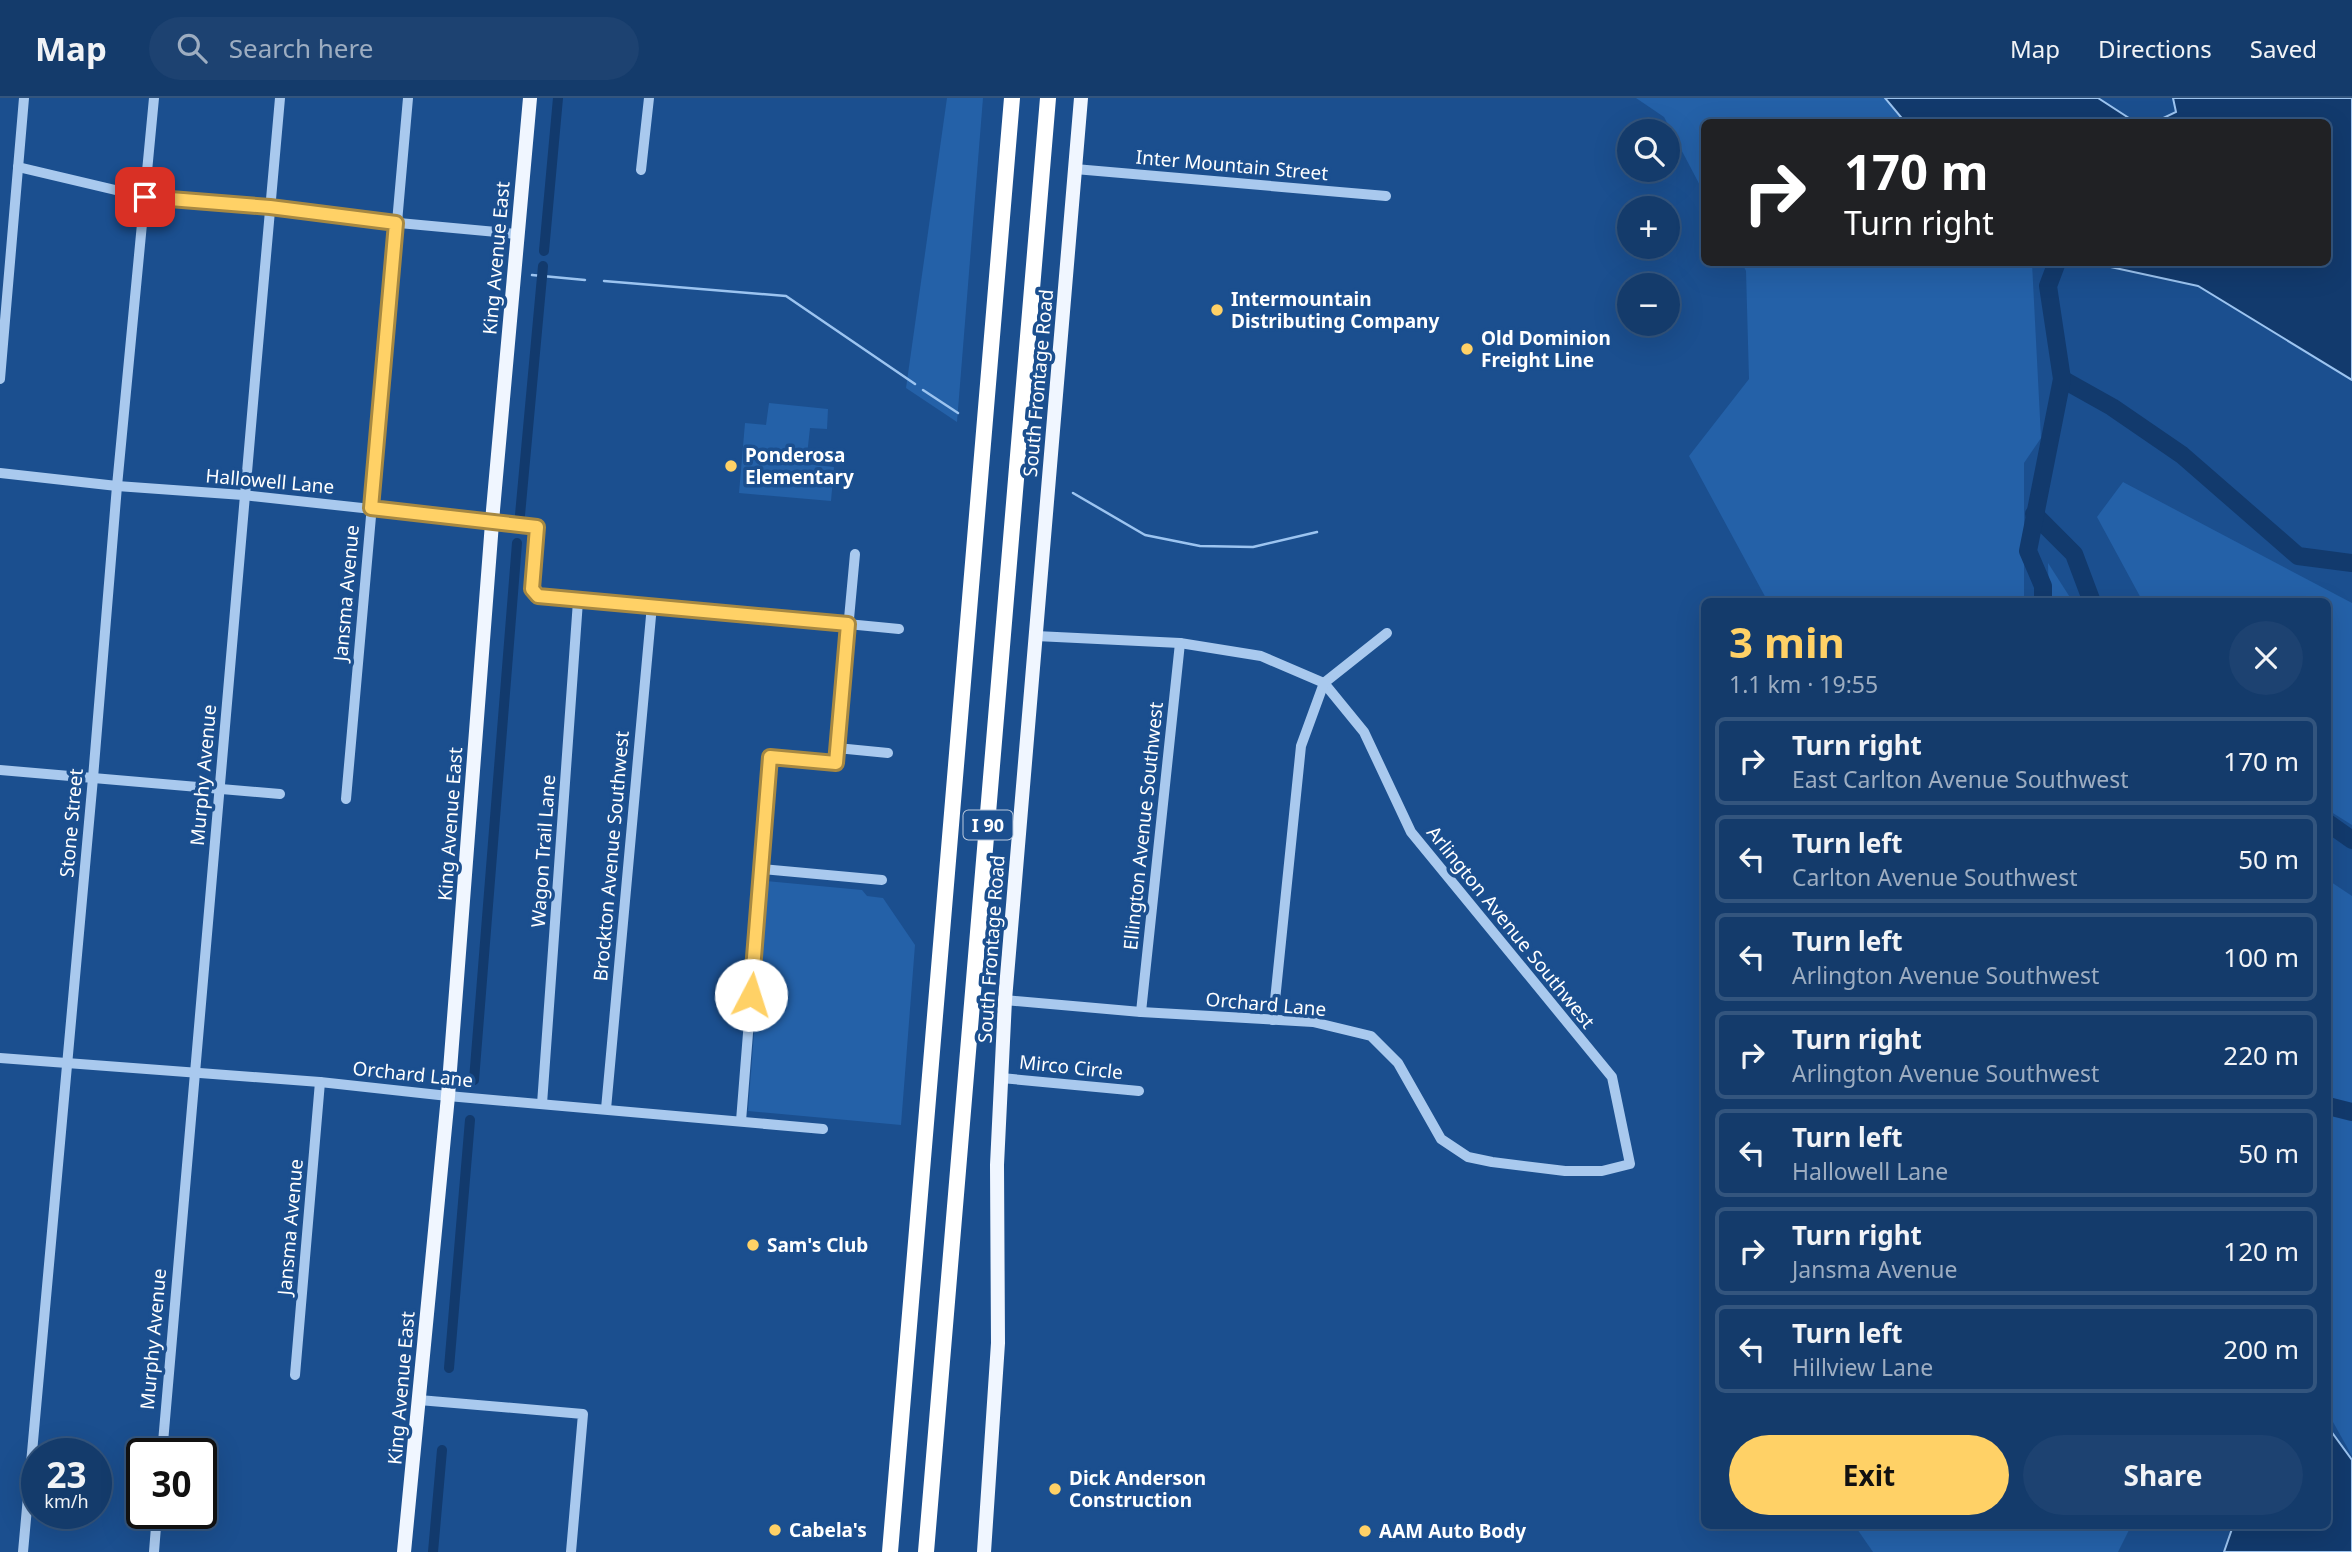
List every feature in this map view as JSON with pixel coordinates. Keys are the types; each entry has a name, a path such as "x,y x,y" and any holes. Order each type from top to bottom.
{"highway":[{"name":"I 90","path":"890,1552 1012,98"},
{"name":"I 90","path":"926,1552 1048,98"}],"main road":[{"name":"King Avenue East","path":"404,1552 448,1096 530,98"},
{"name":"South Frontage Road","path":"984,1552 998,1343 997,1166 1005,1000 1080,98"}],"street":[{"path":"0,379 5,260 24,98"},
{"name":"Stone Street","path":"23,1552 154,98"},
{"name":"Murphy Avenue","path":"163,1438 243,495 280,98"},
{"name":"Jansma Avenue","path":"346,799 408,98"},
{"path":"641,170 649,98"},
{"path":"18,167 145,197 270,207 396,223 517,234"},
{"name":"Inter Mountain Street","path":"1075,169 1387,196"},
{"name":"Hallowell Lane","path":"0,473 117,486 243,495 537,527 532,589 538,596 578,601"},
{"path":"741,1121 770,757 836,763 855,554"},
{"path":"578,601 652,605 899,629"},
{"name":"Wagon Trail Lane","path":"542,1104 578,601"},
{"name":"Brockton Avenue Southwest","path":"606,1109 652,605"},
{"path":"1273,1020 1301,746 1325,683 1387,633"},
{"name":"Arlington Avenue Southwest","path":"1036,636 1180,643 1261,656 1325,683 1364,732 1410,832 1612,1077 1630,1164"},
{"name":"Ellington Avenue Southwest","path":"1141,1012 1180,643"},
{"path":"837,748 888,753"},
{"path":"0,770 280,794"},
{"path":"761,869 882,880"},
{"name":"Orchard Lane","path":"1005,1000 1141,1012 1313,1022 1371,1035 1398,1063 1441,1139 1468,1157 1565,1171 1602,1171 1630,1164"},
{"name":"Orchard Lane","path":"0,1058 320,1082 823,1129"},
{"name":"Mirco Circle","path":"1001,1078 1139,1091"},
{"name":"Jansma Avenue","path":"295,1375 320,1082"},
{"path":"419,1400 583,1414 571,1552"},
{"path":"154,1552 156,1529"}],"shaded area":[{"path":"947,98 983,98 957,422 906,388"},
{"path":"1636,98 1885,98 1902,119 1701,119 1701,187 1680,147 1680,119 1665,119"},
{"path":"1885,98 2098,98 2130,119 1902,119"},
{"path":"2173,98 2352,98 2352,380 2198,286 2106,266 2331,266 2331,119 2161,119 2176,112"},
{"path":"1744,266 2032,266 2041,438 2024,463 2024,598 1766,598 1689,456 1749,379 1746,271"},
{"path":"769,403 828,409 827,429 810,428 806,464 834,467 831,501 739,493 745,423 766,425"},
{"path":"2123,482 2352,603 2352,825 2331,812 2331,598 2141,598 2097,517"},
{"path":"2048,563 2070,598 2049,598"},
{"path":"766,881 862,890 867,896 883,898 915,945 901,1125 748,1111"},
{"path":"2331,882 2352,896 2352,1456 2331,1418"},
{"path":"2331,1431 2352,1460 2352,1552 2224,1552 2232,1529 2331,1529"},
{"path":"1857,1529 2130,1529 2118,1552 1873,1552"}],"waterway":[{"path":"544,251 558,98"},
{"path":"520,515 543,266"},
{"path":"2043,598 2043,586 2028,551 2062,379 2048,286 2056,266"},
{"path":"532,275 585,280"},
{"path":"604,281 786,296 915,384"},
{"path":"2062,379 2112,407 2182,455 2298,556 2352,563"},
{"path":"923,390 958,413"},
{"path":"1073,493 1145,535 1200,546 1253,547 1317,532"},
{"path":"2034,514 2074,554 2090,598"},
{"path":"474,1080 517,543"},
{"path":"2331,825 2352,840"},
{"path":"2331,1107 2352,1112"},
{"path":"449,1368 470,1120"},
{"path":"433,1552 442,1450"}],"place":[{"name":"Intermountain Distributing Company","path":"1217,310"},
{"name":"Old Dominion Freight Line","path":"1467,349"},
{"name":"Ponderosa Elementary","path":"731,466"},
{"name":"Sam's Club","path":"753,1245"},
{"name":"Dick Anderson Construction","path":"1055,1489"},
{"name":"Cabela's","path":"775,1530"},
{"name":"AAM Auto Body","path":"1365,1531"}],"route":[{"path":"145,197 270,207 396,223 371,508 537,527 532,589 538,596 848,624 836,763 770,757 751,995"}]}
